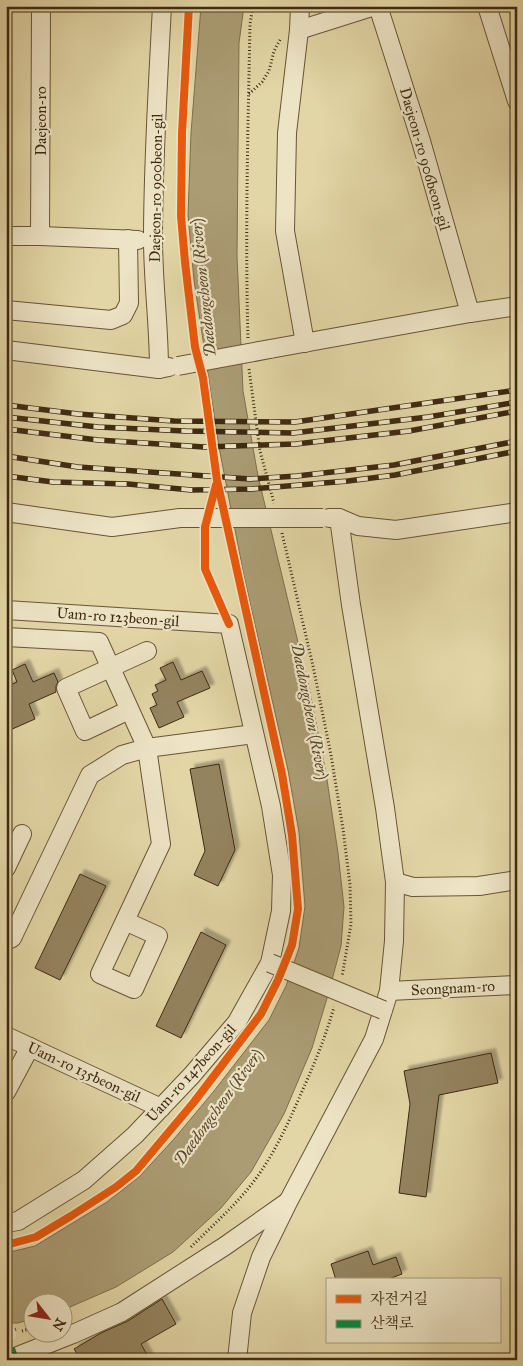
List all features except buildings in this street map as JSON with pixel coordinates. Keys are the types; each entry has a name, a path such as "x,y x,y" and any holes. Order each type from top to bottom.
{"street":[{"name":"Daejeon-ro","path":"40,236 41,6"},
{"name":"Daejeon-ro 900beon-gil","path":"159,369 153,241 154,142 162,6"},
{"path":"300,6 291,31 286,133 285,232 305,343"},
{"name":"Daejeon-ro 906beon-gil","path":"291,31 376,6 422,141 470,313"},
{"path":"487,6 517,101"},
{"path":"6,236 153,241"},
{"path":"6,310 111,320 123,315 129,303 128,240"},
{"path":"6,350 159,369 517,306"},
{"path":"6,512 112,527 180,518 331,518 358,526 396,530 517,512"},
{"path":"237,1360 242,1313 261,1257 374,1039 389,991 394,941 395,882 385,808 351,605 331,518"},
{"name":"Uam-ro 123beon-gil","path":"6,610 229,624"},
{"name":"Uam-ro 147beon-gil","path":"6,1223 18,1221 84,1180 135,1135 192,1075 237,1022 270,963 281,911 282,875 271,806 229,624"},
{"path":"6,637 99,642 147,748 162,844 125,921"},
{"path":"129,710 85,731 66,688 147,651"},
{"path":"6,941 12,938 90,774 122,755 147,748 254,734"},
{"path":"6,868 22,834"},
{"path":"395,882 413,887 479,886 517,880"},
{"path":"270,963 383,1010"},
{"name":"Seongnam-ro","path":"389,991 517,985"},
{"name":"Uam-ro 135beon-gil","path":"6,1036 161,1108"},
{"path":"6,1092 30,1047"},
{"path":"7,1333 10,1357 74,1334 122,1312 225,1246 288,1202"}],"path":[{"path":"248,340 246,245 250,24 253,6"},
{"path":"249,94 262,82 269,71 274,51 291,31"},
{"path":"249,369 260,451 274,504"},
{"path":"281,531 315,674 343,829 350,886 351,924 340,984"},
{"path":"190,1248 248,1189 270,1157 293,1112 315,1062 336,1000"}],"water":[{"name":"Daedongcheon (River)","path":"201,6 244,6 239,43 237,256 243,391 258,476 309,688 326,773 344,907 341,946 312,1048 284,1114 251,1172 221,1208 173,1252 116,1287 72,1306 72,1294 22,1294 22,1322 6,1323 6,1253 35,1246 107,1202 139,1177 214,1091 269,1020 286,986 299,948 305,906 299,832 288,770 244,576 219,447 194,280 188,215 191,133"}],"railway":[{"path":"6,405 78,414 174,421 295,422 517,390"},
{"path":"6,417 98,427 293,433 428,417 517,402"},
{"path":"6,429 98,440 204,447 296,444 409,431 517,411"},
{"path":"6,456 78,467 250,479 297,476 394,465 517,441"},
{"path":"6,476 53,482 128,484 191,490 252,489 395,475 517,451"}],"marked path":[{"path":"6,1331 15,1357"}],"cycle path":[{"path":"6,1245 36,1237 116,1187 136,1171 194,1102 261,1014 278,980 292,945 298,909 292,835 282,774 217,480 203,378 195,347 181,216 182,133 189,6"},
{"path":"216,485 205,527 205,569 229,624"}]}
